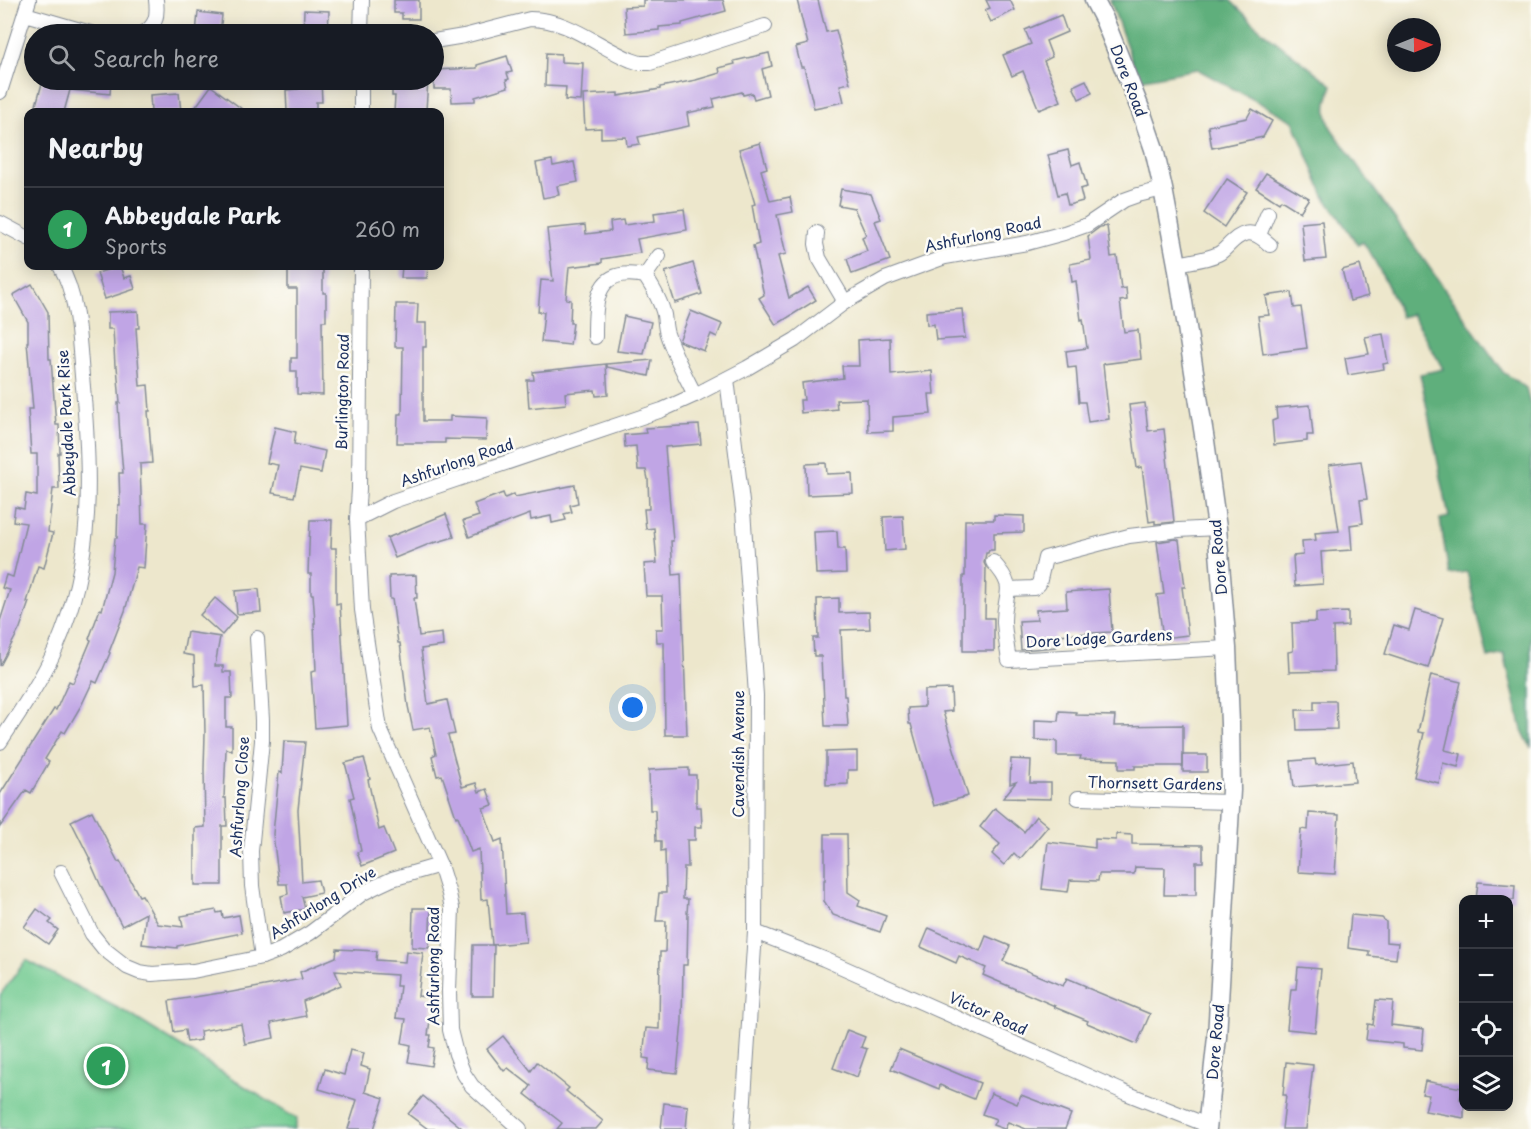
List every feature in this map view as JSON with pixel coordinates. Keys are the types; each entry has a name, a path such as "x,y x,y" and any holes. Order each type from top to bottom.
{"street":[{"path":"0,92 28,0"},
{"path":"154,24 158,12 156,0"},
{"path":"361,24 362,0"},
{"name":"Dore Road","path":"1094,0 1104,19 1154,149 1177,264 1217,528 1227,648 1230,802 1216,1037 1207,1127"},
{"path":"25,14 60,24"},
{"path":"444,39 530,20 545,20 568,27 631,60 650,63 765,26"},
{"path":"361,90 361,108"},
{"name":"Ashfurlong Road","path":"520,1129 472,1086 456,1054 450,1030 452,908 450,894 440,865 380,729 362,610 357,519 393,501 662,410 727,379 795,340 845,302 905,270 945,257 1027,243 1064,233 1087,225 1124,200 1163,189"},
{"path":"1259,235 1268,213"},
{"path":"0,223 24,236"},
{"path":"817,233 816,244 819,258 845,302"},
{"path":"1177,264 1221,252 1245,234 1259,235 1270,245"},
{"path":"645,276 659,256"},
{"name":"Abbeydale Park Rise","path":"0,742 26,703 56,648 82,565 89,495 88,451 78,330 68,280 62,270"},
{"name":"Burlington Road","path":"357,519 361,270"},
{"path":"595,337 597,298 601,286 612,278 623,275 645,276 658,299 665,331 673,351 695,395"},
{"name":"Cavendish Avenue","path":"727,379 743,510 756,695 755,932 742,1129"},
{"path":"993,562 1004,574 1009,589 1034,588 1039,584 1045,558 1129,536 1217,528"},
{"name":"Dore Lodge Gardens","path":"1009,589 1004,621 1009,660 1227,648"},
{"name":"Ashfurlong Close","path":"257,638 262,741 251,851 252,886 262,957"},
{"name":"Thornsett Gardens","path":"1078,798 1230,802"},
{"name":"Ashfurlong Drive","path":"61,872 92,934 104,950 127,967 152,975 193,971 262,957 281,950 310,933 363,893 392,879 440,865"},
{"name":"Victor Road","path":"755,932 824,959 1207,1127"}],"green space":[{"path":"1110,0 1230,0 1261,30 1332,85 1327,106 1331,128 1503,372 1526,388 1531,407 1531,748 1522,730 1504,654 1488,658 1467,572 1449,574 1440,519 1449,517 1420,374 1443,369 1412,314 1401,317 1384,278 1363,242 1358,245 1324,196 1293,121 1197,69 1139,80"},
{"path":"26,960 129,1014 297,1119 295,1129 0,1129 0,995"}],"building":[{"path":"394,0 419,0 419,19 402,19 402,13 394,13"},
{"path":"643,0 723,0 726,11 682,23 682,25 626,33 624,7 643,6"},
{"path":"797,0 818,0 826,32 836,30 850,83 840,85 844,102 814,108 804,67 801,67 796,47 808,44"},
{"path":"986,0 1010,0 1015,10 991,22 985,10 990,8"},
{"path":"304,10 329,11 328,24 303,24"},
{"path":"198,12 222,15 221,24 197,24"},
{"path":"1061,15 1067,32 1046,41 1052,57 1044,61 1061,101 1039,110 1023,71 1012,76 1003,55 1031,44 1025,30"},
{"path":"546,53 561,54 561,62 583,63 581,101 565,100 566,87 545,86"},
{"path":"769,53 772,66 762,69 768,95 754,99 752,93 743,95 742,92 713,99 715,107 687,113 689,126 638,137 640,144 627,146 626,137 601,138 601,128 585,129 583,95 618,93 618,96 660,89 660,87 720,73 719,68 735,64 734,61"},
{"path":"507,56 512,72 507,73 508,87 475,97 475,101 452,102 451,89 444,89 444,70 477,68 477,65"},
{"path":"1086,80 1092,93 1079,99 1073,86"},
{"path":"40,90 70,90 65,108 35,108"},
{"path":"70,90 110,90 110,94"},
{"path":"208,90 216,90 241,108 195,108"},
{"path":"286,90 321,90 322,102 316,102 316,108 287,108"},
{"path":"392,90 427,90 426,108 394,108 395,96 392,96"},
{"path":"179,93 181,108 151,108 150,95"},
{"path":"1252,109 1272,121 1263,137 1212,148 1208,126 1247,118"},
{"path":"760,143 767,168 761,170 770,201 790,197 793,212 777,215 786,254 778,256 789,298 808,287 816,300 776,325 759,298 764,295 753,246 759,244 752,205 755,204 739,149"},
{"path":"1068,150 1072,165 1080,162 1087,187 1080,189 1083,201 1068,205 1065,193 1058,195 1048,155"},
{"path":"552,160 553,166 574,162 578,182 557,186 559,195 543,198 536,163"},
{"path":"1266,173 1309,198 1300,212 1281,200 1279,203 1256,188"},
{"path":"1227,179 1247,192 1224,227 1204,213"},
{"path":"841,189 871,194 881,219 875,221 890,260 852,274 847,259 867,251 862,237 866,235 854,208 838,205"},
{"path":"684,209 687,230 637,239 640,253 602,259 602,263 569,267 566,299 571,300 570,323 573,323 570,345 541,342 544,312 538,312 541,280 553,281 547,229 585,225 586,234 611,231 610,222 623,220 624,225 655,221 654,213"},
{"path":"1322,221 1326,259 1305,261 1301,223"},
{"path":"1107,226 1111,257 1117,256 1121,289 1126,288 1127,300 1120,301 1124,332 1138,330 1141,359 1103,364 1109,419 1088,422 1085,402 1079,402 1076,367 1068,368 1066,351 1087,348 1076,281 1072,282 1070,264 1091,260 1088,236 1100,227"},
{"path":"693,263 702,294 675,303 665,272"},
{"path":"1360,265 1368,296 1350,301 1342,270"},
{"path":"121,270 124,278 131,276 135,289 105,299 97,273"},
{"path":"288,270 323,270 326,321 322,321 323,395 297,394 297,371 291,371 291,358 297,358 297,289 288,289"},
{"path":"402,270 428,270 427,278 401,278"},
{"path":"32,284 48,312 49,359 51,359 56,425 59,425 59,489 53,489 48,532 53,533 44,568 38,566 20,628 0,666 0,621 10,590 2,588 6,575 13,577 26,523 13,521 15,507 24,509 26,494 37,496 37,454 31,454 28,409 33,409 27,342 28,322 13,295"},
{"path":"1292,292 1294,308 1301,307 1307,348 1263,354 1258,316 1269,315 1266,296"},
{"path":"396,304 418,304 417,323 426,323 426,347 423,347 423,421 450,421 450,416 487,418 486,440 445,439 445,443 397,443 398,414 402,414 403,347 395,347"},
{"path":"962,309 965,338 936,340 934,324 927,325 926,312"},
{"path":"138,311 139,328 136,328 140,386 148,385 152,463 140,464 142,524 147,524 144,568 137,567 125,611 97,683 93,681 65,733 62,731 45,759 49,762 31,793 26,790 0,827 0,794 54,709 56,710 69,681 73,683 91,640 89,639 100,609 102,610 112,572 115,538 117,538 118,505 120,505 119,473 123,473 117,366 115,366 113,329 108,329 108,312"},
{"path":"691,311 722,324 717,337 711,334 704,351 679,341"},
{"path":"624,316 651,322 644,354 617,351"},
{"path":"1383,334 1388,363 1383,364 1384,369 1348,375 1345,358 1369,354 1365,337"},
{"path":"890,338 891,375 932,371 934,394 929,394 931,414 893,417 893,431 868,432 867,399 836,400 837,409 801,413 800,400 804,400 802,383 843,378 842,366 859,366 858,340"},
{"path":"652,360 649,376 607,367 607,364"},
{"path":"606,364 608,395 596,396 595,390 565,393 566,404 529,408 527,380 534,380 533,372"},
{"path":"1145,403 1148,431 1164,429 1174,522 1155,524 1155,521 1149,522 1142,467 1137,468 1129,405"},
{"path":"1310,405 1313,435 1307,435 1307,441 1274,445 1272,421 1277,419 1276,408"},
{"path":"699,425 701,444 665,447 673,541 671,541 673,575 681,574 687,735 665,735 664,642 657,642 656,629 663,629 662,596 646,596 644,564 657,563 654,528 646,529 644,509 649,509 648,479 646,470 638,470 636,446 625,447 624,435 646,433 645,428"},
{"path":"275,427 296,432 294,444 325,451 321,473 300,469 294,497 272,493 278,465 267,463"},
{"path":"1361,461 1367,499 1360,500 1363,523 1350,525 1352,550 1321,552 1323,584 1295,586 1293,556 1303,555 1302,541 1316,540 1315,533 1339,531 1329,465"},
{"path":"826,463 827,474 852,473 853,493 807,495 806,464"},
{"path":"575,485 578,503 570,505 572,512 564,514 566,520 552,523 551,516 531,520 530,514 469,537 463,521 479,516 474,504 503,493 505,498 514,494 515,497"},
{"path":"446,514 454,537 434,542 395,558 387,538"},
{"path":"994,515 1024,516 1024,532 994,533 994,550 986,553 984,563 986,567 985,618 994,618 994,651 963,651 965,520 994,520"},
{"path":"903,516 905,549 885,551 883,517"},
{"path":"310,520 332,520 331,548 336,548 336,604 340,603 347,725 315,728 311,672 316,671 315,623 311,574 308,574"},
{"path":"837,531 838,549 845,549 846,573 816,574 814,532"},
{"path":"1179,540 1185,587 1182,587 1188,635 1163,638 1157,595 1164,594 1157,542"},
{"path":"416,575 417,598 414,598 419,636 442,633 443,646 421,649 428,704 447,700 455,734 448,735 462,787 476,783 479,792 487,789 493,805 483,808 495,842 502,839 506,914 523,913 526,942 492,945 488,899 481,900 479,849 471,852 442,775 437,776 432,756 436,754 430,727 413,730 400,643 398,643 392,599 390,599 389,576"},
{"path":"259,589 261,612 237,614 235,591"},
{"path":"1109,589 1112,632 1055,635 1056,647 1021,650 1019,621 1037,620 1036,610 1067,608 1066,592"},
{"path":"215,598 237,617 222,635 200,615"},
{"path":"839,598 839,613 869,612 870,629 841,630 844,696 846,696 848,726 825,726 821,656 814,656 813,638 818,638 817,599"},
{"path":"1415,610 1443,618 1428,668 1385,654 1394,625 1409,630"},
{"path":"1348,612 1348,626 1333,627 1334,671 1289,672 1288,652 1293,651 1292,623 1316,622 1316,613"},
{"path":"187,632 220,637 215,666 223,666 223,672 231,672 232,698 226,698 226,727 232,727 232,750 226,749 224,798 226,798 227,826 222,826 222,885 195,885 195,828 205,827 204,685 195,686 194,656 183,654"},
{"path":"1431,675 1461,682 1445,750 1461,754 1458,767 1443,763 1439,783 1414,777 1424,733 1418,732"},
{"path":"951,689 952,711 943,712 968,796 934,806 911,724 909,724 908,708 924,707 924,690"},
{"path":"1314,701 1336,701 1337,729 1297,730 1296,710 1314,710"},
{"path":"1059,711 1076,712 1076,715 1115,716 1114,726 1183,725 1183,766 1135,766 1135,769 1119,769 1119,760 1057,756 1057,741 1035,740 1035,720 1058,721"},
{"path":"284,741 305,742 298,810 302,882 318,880 321,893 302,897 305,909 284,913 281,896 288,894 287,884 279,884 273,834"},
{"path":"857,751 857,770 848,770 848,784 826,785 826,752"},
{"path":"1183,755 1207,755 1207,772 1183,772"},
{"path":"364,758 379,830 384,828 394,853 362,866 357,852 361,851 350,798 354,797 345,763"},
{"path":"1011,759 1031,760 1030,783 1051,783 1051,799 1003,798 1016,782 1010,784"},
{"path":"1315,759 1316,765 1353,761 1355,782 1294,787 1291,761"},
{"path":"689,768 689,775 696,775 696,807 701,807 702,827 695,827 695,840 687,840 688,867 684,867 683,899 688,899 687,965 683,965 682,1021 677,1073 648,1070 649,1059 643,1058 646,1028 659,1029 660,952 665,952 666,921 656,921 659,893 666,893 665,850 661,851 661,841 656,841 655,810 650,810 649,770"},
{"path":"995,808 1024,832 1036,816 1048,826 1020,859 1014,853 1004,865 992,854 1000,844 980,827"},
{"path":"92,811 118,862 120,861 139,896 142,895 158,924 183,927 181,916 216,910 217,913 222,912 223,918 239,915 242,933 177,946 177,948 142,944 146,913 122,926 71,821"},
{"path":"1309,813 1339,815 1335,874 1298,872 1301,829 1308,830"},
{"path":"825,834 847,834 848,892 860,900 858,906 886,916 880,932 833,915 824,901"},
{"path":"1116,834 1132,835 1132,844 1203,845 1203,862 1196,862 1196,895 1164,895 1165,868 1135,867 1134,874 1099,874 1098,881 1070,880 1068,892 1042,889 1048,842 1095,848 1095,839 1116,840"},
{"path":"1478,882 1515,885 1514,900 1513,895 1477,895"},
{"path":"413,908 431,908 429,948 412,947"},
{"path":"37,909 52,920 49,923 58,930 48,944 24,927"},
{"path":"1351,915 1382,918 1386,922 1386,942 1398,943 1396,959 1369,956 1369,951 1348,948"},
{"path":"929,928 980,951 986,936 1010,946 1003,961 1063,986 1067,978 1150,1014 1137,1044 983,975 986,968 959,956 956,963 921,947"},
{"path":"473,945 494,945 493,996 472,996"},
{"path":"337,949 377,951 376,960 405,962 406,951 423,953 418,996 433,998 428,1035 431,1035 429,1047 434,1048 431,1066 408,1062 411,1045 402,1043 406,1019 396,1018 400,986 396,986 397,975 335,971 341,985 303,1001 306,1016 271,1023 274,1038 245,1044 241,1024 200,1031 201,1040 187,1042 185,1030 174,1032 169,1001 302,979 300,972 336,957"},
{"path":"1298,967 1321,969 1315,1032 1287,1029 1291,989 1296,989"},
{"path":"1376,1000 1393,1001 1391,1025 1424,1029 1422,1050 1403,1048 1403,1044 1366,1040 1368,1024 1373,1025"},
{"path":"847,1030 865,1037 861,1047 867,1049 857,1077 833,1068"},
{"path":"503,1036 531,1071 537,1062 569,1088 566,1091 603,1121 596,1129 557,1129 562,1123 525,1094 531,1086 508,1068 504,1071 487,1049"},
{"path":"899,1049 980,1083 974,1099 940,1085 939,1089 891,1069"},
{"path":"350,1050 364,1053 361,1066 370,1069 365,1092 384,1098 374,1129 348,1129 357,1100 319,1089 325,1069 344,1075"},
{"path":"1286,1062 1313,1065 1306,1129 1282,1129 1286,1095 1283,1095"},
{"path":"1425,1081 1459,1087 1459,1111 1464,1111 1464,1118 1425,1111 1429,1095 1422,1094"},
{"path":"991,1093 1017,1104 1021,1095 1071,1114 1065,1129 1026,1129 1008,1122 1004,1129 993,1125 996,1119 982,1114"},
{"path":"423,1096 463,1129 428,1129 408,1114"},
{"path":"664,1103 688,1106 686,1129 661,1129"}],"place":[{"name":"Abbeydale Park","path":"106,1066"}]}
